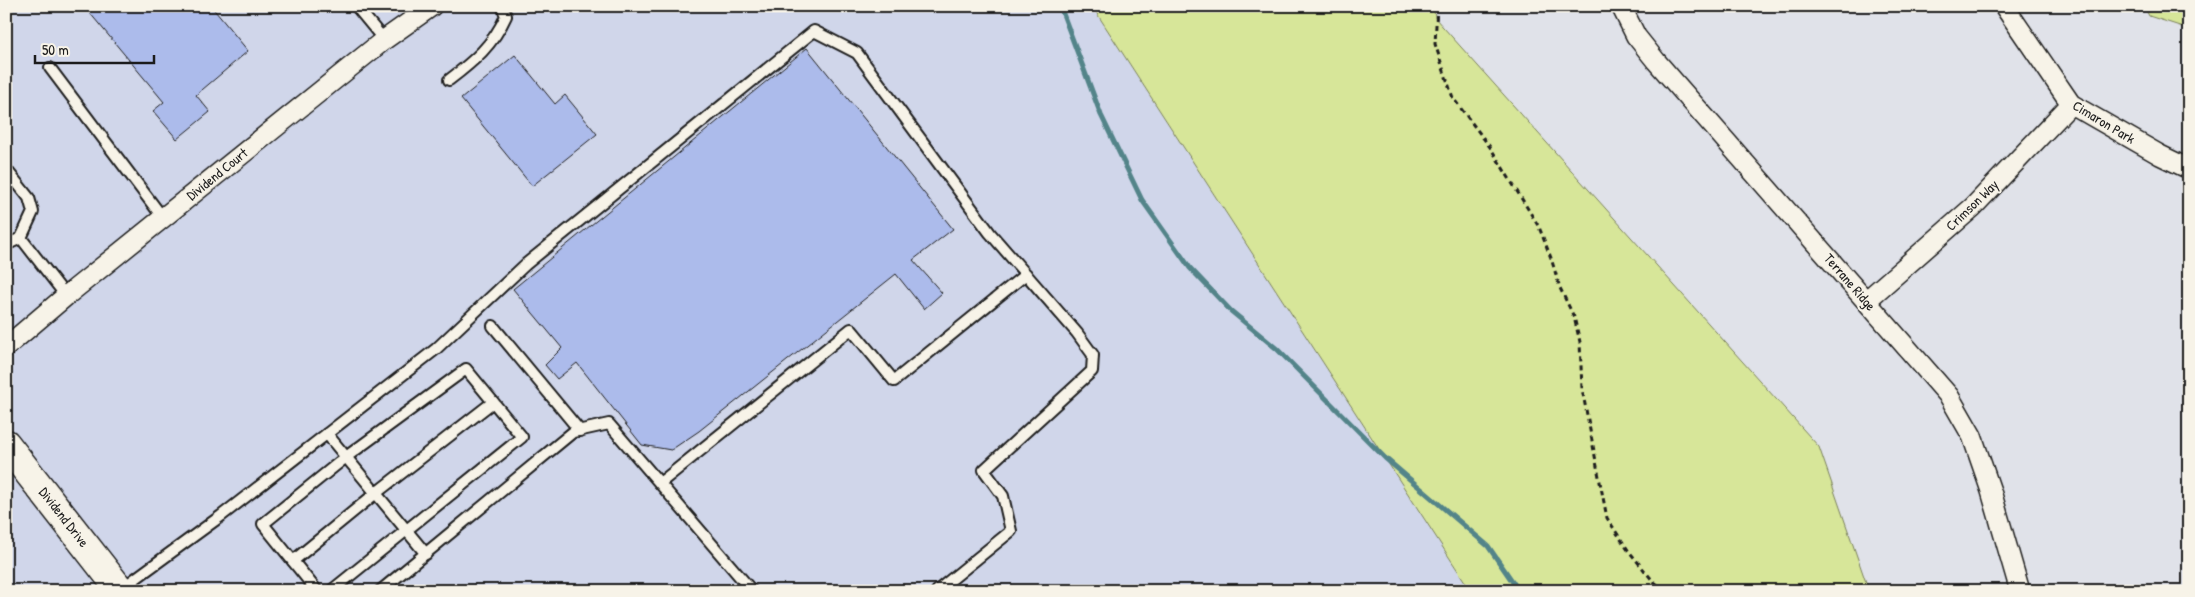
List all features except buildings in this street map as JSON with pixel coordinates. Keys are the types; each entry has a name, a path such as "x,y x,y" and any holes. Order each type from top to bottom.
{"street":[{"name":"Dividend Court","path":"6,347 66,296 384,40 432,6"},
{"name":"Terrane Ridge","path":"1621,6 1636,36 1656,61 1949,396 1972,436 1991,491 2020,591"},
{"name":"Cimaron Park","path":"2004,6 2071,104 2160,155 2189,169"},
{"name":"Crimson Way","path":"1867,300 1973,207 2071,104"},
{"name":"Dividend Drive","path":"13,457 120,590"}],"lane":[{"path":"356,6 384,40"},
{"path":"449,80 470,63 498,35 506,16 502,6"},
{"path":"120,590 221,516 436,349 526,264 814,31 857,53 990,233 1078,333 1093,355 1092,371 984,470 1003,496 1011,531 937,591"},
{"path":"50,68 163,218"},
{"path":"6,169 29,198 32,212 21,238 6,246"},
{"path":"21,238 66,296"},
{"path":"660,483 851,329 894,381 1026,274"},
{"path":"493,326 580,431"},
{"path":"317,591 263,524 346,457 466,369 522,438 331,591"},
{"path":"293,561 376,493 493,402"},
{"path":"380,591 572,432 609,424 752,591"},
{"path":"327,434 426,554"}],"path":[{"path":"1437,6 1436,44 1453,98 1490,147 1539,227 1552,258 1560,288 1574,317 1580,342 1582,389 1607,518 1628,550 1653,580 1665,591"}],"shaded area":[{"path":"6,6 1092,6 1471,591 6,591"}],"green space":[{"path":"1092,6 1434,6 1435,18 1819,447 1869,591 1471,591"},
{"path":"2144,6 2189,6 2189,29 2149,16"}],"waterway":[{"path":"1060,6 1101,115 1142,200 1190,268 1231,311 1277,349 1385,458 1488,546 1519,591"}]}
